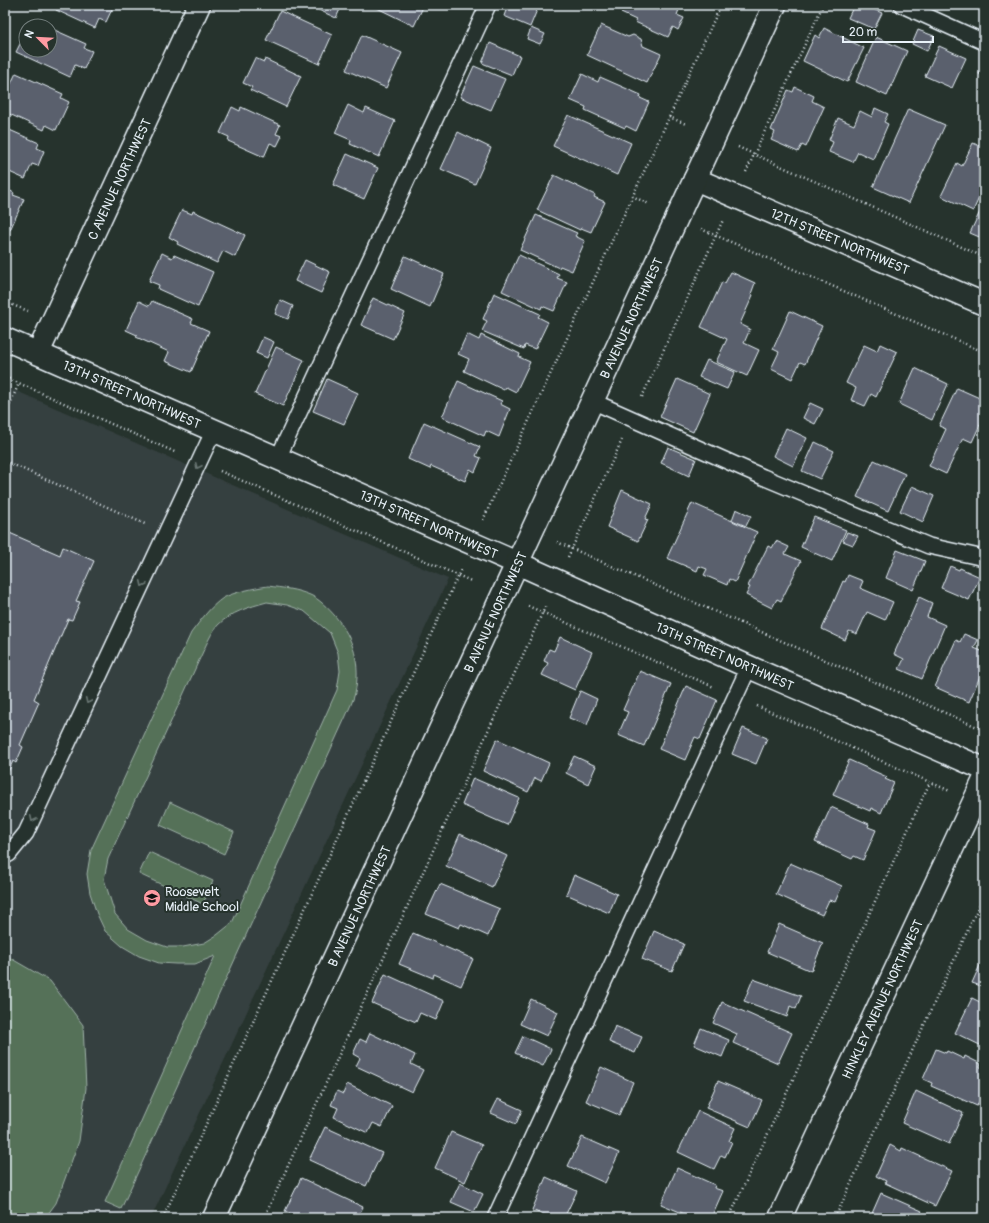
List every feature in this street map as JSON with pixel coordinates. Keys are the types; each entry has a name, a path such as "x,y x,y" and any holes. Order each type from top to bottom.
{"street":[{"name":"C AVENUE NORTHWEST","path":"38,353 199,5"},
{"name":"B AVENUE NORTHWEST","path":"214,1218 695,179 774,5"},
{"name":"12TH STREET NORTHWEST","path":"695,179 984,304"},
{"name":"13TH STREET NORTHWEST","path":"5,339 984,769"},
{"name":"HINKLEY AVENUE NORTHWEST","path":"780,1218 984,780"}],"lane":[{"path":"278,458 488,5"},
{"path":"902,5 984,42"},
{"path":"592,401 763,478 929,546 984,558"},
{"path":"5,856 9,854 26,833 214,430"},
{"path":"495,1218 749,667"}],"path":[{"path":"483,522 721,5"},
{"path":"744,176 822,5"},
{"path":"669,117 686,124"},
{"path":"738,147 984,257"},
{"path":"632,196 649,204"},
{"path":"566,561 726,214"},
{"path":"700,228 984,352"},
{"path":"5,302 30,312"},
{"path":"5,377 471,581"},
{"path":"5,416 19,383"},
{"path":"5,461 166,533"},
{"path":"557,542 984,730"},
{"path":"163,1218 462,566"},
{"path":"264,1218 548,601"},
{"path":"729,1218 930,782"},
{"path":"835,1218 984,895"}],"shaded area":[{"name":"Roosevelt Middle School","path":"5,386 448,579 151,1218 5,1218"}],"green space":[{"path":"268,586 300,591 313,596 327,607 335,616 347,634 354,652 357,672 355,693 346,716 121,1209 105,1202 215,956 195,964 159,963 139,956 122,946 105,931 90,893 87,874 91,850 191,633 210,610 223,598 239,592","holes":["267,602 287,605 304,611 330,633 338,653 340,671 337,690 232,923 204,943 183,947 167,947 147,940 128,929 115,914 104,879 108,859 214,629 223,620 234,613 247,608"]},
{"path":"170,802 234,832 224,854 160,825"},
{"path":"149,852 213,881 203,904 139,874"},
{"path":"5,955 50,981 83,1025 86,1088 79,1141 56,1203 45,1218 5,1218"}],"building":[{"path":"58,5 114,5 106,22 99,19 95,28 56,10"},
{"path":"308,5 342,5 336,18"},
{"path":"371,5 424,5 414,26"},
{"path":"508,5 539,5 530,27 504,16"},
{"path":"624,5 675,5 680,7 677,15 684,18 678,30 673,27 668,37 635,22 636,20 621,13"},
{"path":"854,5 864,5 882,13 874,29 848,18"},
{"path":"280,11 332,35 319,64 266,40"},
{"path":"601,25 628,37 633,35 641,39 643,46 661,54 647,83 587,55"},
{"path":"531,28 545,34 540,44 527,39"},
{"path":"824,28 864,48 847,82 803,61 815,35 819,38"},
{"path":"918,30 934,36 927,51 912,44"},
{"path":"58,32 86,44 84,48 92,51 84,69 75,65 70,77 29,58 58,58"},
{"path":"362,35 402,53 386,88 346,70"},
{"path":"876,37 907,51 887,96 856,82"},
{"path":"490,43 520,56 512,75 482,63"},
{"path":"939,46 966,58 952,88 925,76"},
{"path":"255,58 264,62 265,59 301,76 286,107 250,90 252,87 243,83"},
{"path":"984,63 984,76 979,74"},
{"path":"474,66 505,79 491,110 460,97"},
{"path":"16,73 63,94 61,98 69,102 56,130 46,125 44,130 5,112 5,96"},
{"path":"582,74 598,82 600,77 641,95 640,98 649,102 636,131 626,126 625,128 585,110 586,107 570,100"},
{"path":"795,87 814,96 812,101 824,107 806,147 802,145 798,152 771,140 775,132 771,130 788,90 793,92"},
{"path":"348,105 364,113 366,108 395,121 379,157 350,144 351,140 335,133"},
{"path":"232,107 240,111 241,107 280,125 276,134 282,136 277,146 270,143 264,157 228,141 229,137 220,133"},
{"path":"875,108 888,114 884,122 888,124 873,159 858,152 853,162 829,152 833,142 829,140 838,118 854,125 860,111 872,117"},
{"path":"908,109 945,125 909,203 873,187"},
{"path":"568,115 631,143 617,175 553,146"},
{"path":"5,128 39,143 37,148 44,151 38,166 32,164 25,179 5,170"},
{"path":"458,132 491,148 475,184 441,169"},
{"path":"973,143 984,148 984,168 981,175 984,176 984,187 973,211 941,196 957,163 962,166"},
{"path":"347,154 378,168 364,199 333,185"},
{"path":"554,175 595,195 594,197 605,202 591,232 581,228 580,230 537,210"},
{"path":"5,188 14,193 13,195 24,199 10,230 5,228"},
{"path":"984,203 984,239 970,233"},
{"path":"182,210 192,214 193,211 245,235 235,257 223,251 217,263 177,244 178,242 169,237"},
{"path":"536,215 577,233 575,236 585,241 572,271 560,266 559,268 520,250"},
{"path":"162,253 172,258 174,255 213,272 198,307 158,289 159,285 149,281"},
{"path":"519,255 559,274 557,278 567,282 554,311 542,306 541,309 502,291"},
{"path":"405,256 444,274 430,307 391,289"},
{"path":"305,260 330,272 321,293 295,281"},
{"path":"731,272 755,283 751,294 753,295 740,324 750,329 744,343 759,350 747,376 716,362 727,339 701,327 722,282 725,283"},
{"path":"494,293 540,314 538,317 548,322 535,349 525,345 524,349 482,331 487,321 483,319"},
{"path":"373,298 405,313 393,339 361,325"},
{"path":"280,300 293,306 288,319 275,314"},
{"path":"139,301 149,306 152,301 193,319 191,323 209,331 191,372 165,361 169,352 136,337 137,335 126,330"},
{"path":"790,311 822,326 805,364 800,362 792,379 771,369 779,352 773,349"},
{"path":"467,334 479,340 481,335 520,354 519,357 530,362 516,392 506,387 504,390 464,371 469,359 458,354"},
{"path":"263,337 274,342 267,358 256,353"},
{"path":"880,344 897,352 876,397 871,394 865,406 851,400 856,388 846,383 864,345 877,351"},
{"path":"276,347 304,360 283,406 255,394"},
{"path":"707,360 735,372 727,389 699,377"},
{"path":"915,368 948,384 932,420 899,404"},
{"path":"327,379 358,393 344,424 313,411"},
{"path":"677,379 710,394 693,432 660,417"},
{"path":"458,381 502,401 500,404 510,409 499,437 486,431 484,436 442,417"},
{"path":"957,388 984,400 984,416 972,442 963,438 946,474 929,466 946,429 939,426"},
{"path":"810,403 823,409 815,424 803,418"},
{"path":"424,422 480,447 476,456 481,458 475,472 470,469 465,481 431,466 430,469 408,459"},
{"path":"786,428 807,438 793,466 773,456"},
{"path":"815,442 834,451 820,479 802,471"},
{"path":"668,447 696,459 689,476 661,463"},
{"path":"874,460 905,474 888,511 857,497"},
{"path":"912,486 934,496 923,522 900,511"},
{"path":"622,490 652,504 645,519 648,520 638,541 607,527"},
{"path":"692,503 757,532 735,582 729,579 727,585 704,575 707,569 699,566 697,571 667,558"},
{"path":"736,509 751,516 746,526 732,520"},
{"path":"814,517 846,530 832,561 801,547"},
{"path":"5,531 60,555 63,547 94,561 76,601 80,602 72,620 68,619 34,699 39,702 20,745 23,747 16,763 13,761 5,779"},
{"path":"847,532 858,536 853,545 843,541"},
{"path":"776,541 789,547 785,554 801,561 781,601 777,599 772,608 746,595 750,587 748,586 768,546 772,548"},
{"path":"897,550 925,561 913,590 886,578"},
{"path":"950,566 959,570 960,568 980,577 969,600 941,588"},
{"path":"848,575 863,581 860,588 893,602 885,620 867,612 857,634 849,631 845,640 822,629 843,581 845,582"},
{"path":"919,597 932,603 927,617 945,625 922,679 899,669 904,659 894,654"},
{"path":"964,634 978,640 974,648 984,652 984,667 969,702 935,687 956,640 960,642"},
{"path":"560,637 592,652 575,690 542,675 548,663 544,661 549,649 554,651"},
{"path":"640,671 671,684 644,746 618,735 628,712 623,710"},
{"path":"686,686 717,700 700,739 695,737 685,760 659,749"},
{"path":"580,691 597,699 587,725 569,718"},
{"path":"743,728 767,738 756,764 732,754"},
{"path":"497,739 549,763 541,781 535,778 528,792 483,771"},
{"path":"574,756 596,766 588,784 566,773"},
{"path":"849,760 887,777 885,779 894,783 881,813 871,808 870,811 833,795"},
{"path":"473,778 519,798 507,825 462,805"},
{"path":"831,807 869,824 868,827 876,830 863,860 854,856 852,859 815,842"},
{"path":"460,834 507,856 492,887 446,866"},
{"path":"790,863 842,886 835,902 829,900 822,915 776,894"},
{"path":"574,875 617,894 609,913 566,894"},
{"path":"440,884 500,909 488,936 461,924 459,928 426,914"},
{"path":"779,924 823,943 811,971 767,952"},
{"path":"654,931 684,944 672,971 642,959"},
{"path":"413,933 473,959 461,986 434,974 433,978 399,964"},
{"path":"984,956 984,987 972,983"},
{"path":"385,974 444,1001 436,1020 420,1013 416,1022 372,1003"},
{"path":"753,979 801,996 796,1009 790,1006 787,1017 744,1001"},
{"path":"972,998 984,1004 984,1047 955,1033"},
{"path":"531,999 558,1012 547,1036 520,1024"},
{"path":"722,1002 792,1033 778,1063 733,1043 737,1034 713,1023"},
{"path":"615,1026 642,1037 635,1053 609,1042"},
{"path":"701,1028 729,1040 722,1057 694,1045"},
{"path":"370,1033 415,1055 411,1064 423,1070 412,1092 356,1066 360,1058 353,1054 360,1039 366,1042"},
{"path":"523,1036 551,1049 543,1066 515,1053"},
{"path":"936,1049 946,1053 947,1051 964,1059 965,1056 981,1064 980,1067 984,1068 984,1092 977,1106 931,1086 932,1083 923,1079"},
{"path":"601,1067 633,1082 619,1115 586,1101"},
{"path":"718,1081 762,1100 750,1127 706,1108"},
{"path":"347,1084 392,1106 382,1127 373,1123 368,1133 334,1117 338,1108 331,1105 337,1091 343,1094"},
{"path":"916,1091 963,1113 949,1144 902,1123"},
{"path":"498,1099 522,1110 516,1124 491,1113"},
{"path":"698,1111 735,1128 729,1141 732,1142 725,1157 721,1155 714,1169 678,1152"},
{"path":"325,1127 382,1153 366,1186 309,1160"},
{"path":"451,1132 482,1145 465,1182 435,1168"},
{"path":"582,1137 619,1153 605,1183 568,1166"},
{"path":"890,1145 901,1151 902,1148 952,1171 935,1206 885,1183 886,1181 876,1176"},
{"path":"677,1168 715,1185 714,1188 723,1191 711,1218 694,1218 661,1204"},
{"path":"546,1177 577,1191 564,1218 551,1218 532,1210"},
{"path":"301,1178 363,1207 357,1218 350,1216 350,1218 300,1218 285,1211"},
{"path":"460,1183 483,1194 474,1212 451,1202"},
{"path":"881,1193 922,1211 918,1218 870,1218"}],"place":[{"name":"Roosevelt Middle School","path":"152,898"}]}
